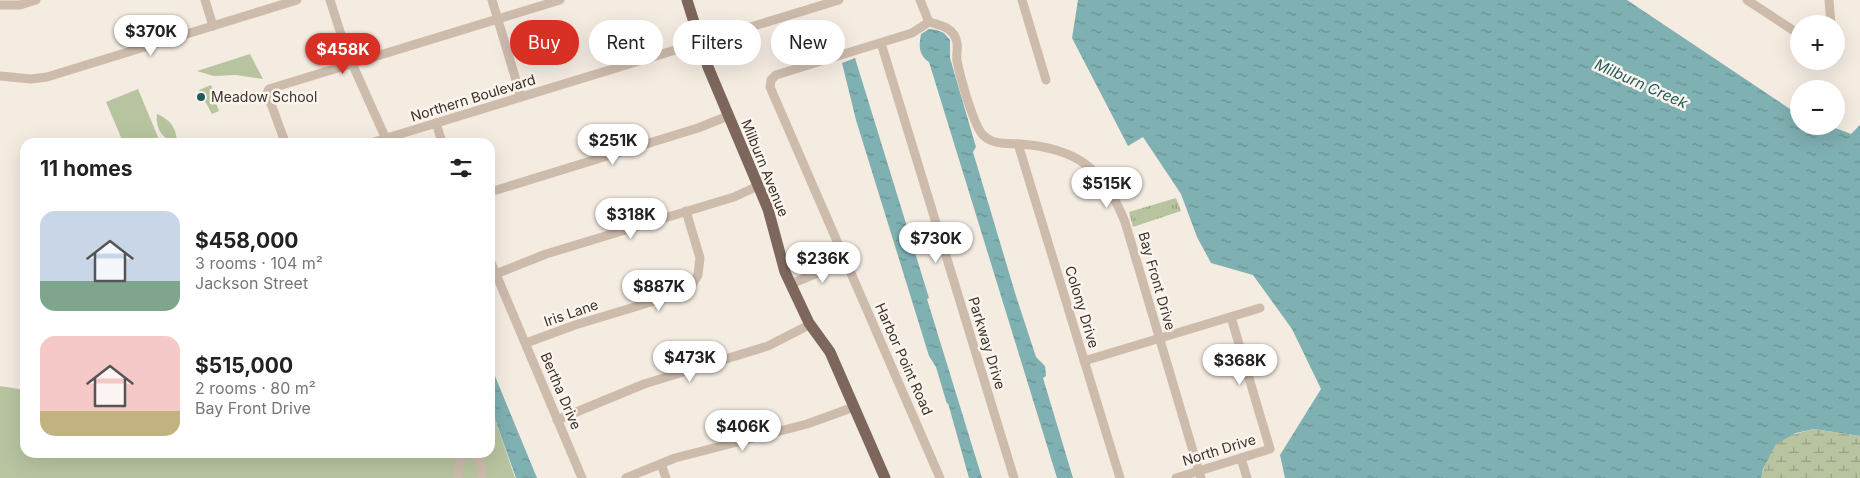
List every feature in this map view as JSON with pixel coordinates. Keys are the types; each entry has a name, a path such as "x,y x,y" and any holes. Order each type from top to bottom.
{"main road":[{"name":"Milburn Avenue","path":"687,0 693,20"},
{"name":"Milburn Avenue","path":"707,65 768,209 779,257 790,284 798,302 830,352 883,477"}],"street":[{"path":"1,6 20,5 36,0"},
{"path":"205,0 213,26"},
{"path":"0,76 31,79 47,77 298,0"},
{"path":"330,0 346,50 386,138"},
{"path":"492,0 522,97"},
{"path":"283,138 266,93 269,89 560,0"},
{"name":"Northern Boulevard","path":"761,23 838,0"},
{"path":"881,43 912,33 928,22 920,0"},
{"path":"1022,0 1046,80"},
{"path":"1829,0 1830,15"},
{"path":"1750,1 1790,28"},
{"name":"Bay Front Drive","path":"928,22 945,26 956,38 958,43 956,59 977,127 981,133 995,142 1042,146 1072,156 1095,172 1108,186 1125,222 1200,474"},
{"name":"Harbor Point Road","path":"881,43 776,75 771,80 770,87 940,478"},
{"name":"Parkway Drive","path":"881,43 1014,478"},
{"name":"Northern Boulevard","path":"389,138 673,50"},
{"path":"495,190 698,128 728,116"},
{"path":"436,124 441,138"},
{"name":"Colony Drive","path":"1018,144 1120,478"},
{"path":"496,274 546,254 734,197 758,186"},
{"name":"Iris Lane","path":"526,343 575,325 671,296 691,286 698,275 700,258 686,211"},
{"path":"790,284 846,262"},
{"name":"Bertha Drive","path":"496,274 582,478"},
{"path":"1084,361 1260,308"},
{"name":"North Drive","path":"1176,478 1200,474 1270,449 1231,317"},
{"path":"557,420 644,384 768,346 789,337 811,324"},
{"path":"626,478 686,454 807,424 854,406"},
{"path":"461,477 462,458"},
{"path":"476,458 480,465 482,478"},
{"path":"1241,458 1247,478"},
{"path":"661,464 666,478"}],"green space":[{"path":"250,54 263,79 236,75 214,76 197,71"},
{"path":"211,85 219,111 212,114 199,90"},
{"path":"138,89 158,138 121,138 106,102"},
{"path":"157,114 166,119 172,125 176,138 167,138 164,136 159,129"},
{"path":"1176,198 1181,211 1133,227 1129,212"},
{"path":"0,386 20,389 20,458 495,458 495,419 515,478 0,478"},
{"path":"1814,429 1860,436 1860,478 1761,478 1769,455 1779,441"}],"water":[{"name":"Milburn Creek","path":"1078,0 1627,0 1790,109 1790,135 1845,135 1845,132 1851,134 1860,125 1860,436 1814,429 1796,433 1776,444 1763,469 1761,478 1285,478 1280,455 1321,389 1292,329 1253,275 1211,263 1197,237 1181,194 1143,137 1128,146 1072,38"},
{"path":"929,29 944,33 950,40 950,58 976,147 973,152 1036,357 1045,366 1046,376 1043,378 1073,478 1057,478 929,62 920,50 921,34"},
{"path":"855,58 982,478 969,478 948,403 936,367 929,356 856,120 842,65 845,65 845,62"},
{"path":"495,376 537,478 516,478 495,419"}],"place":[{"name":"Meadow School","path":"201,97"}]}
